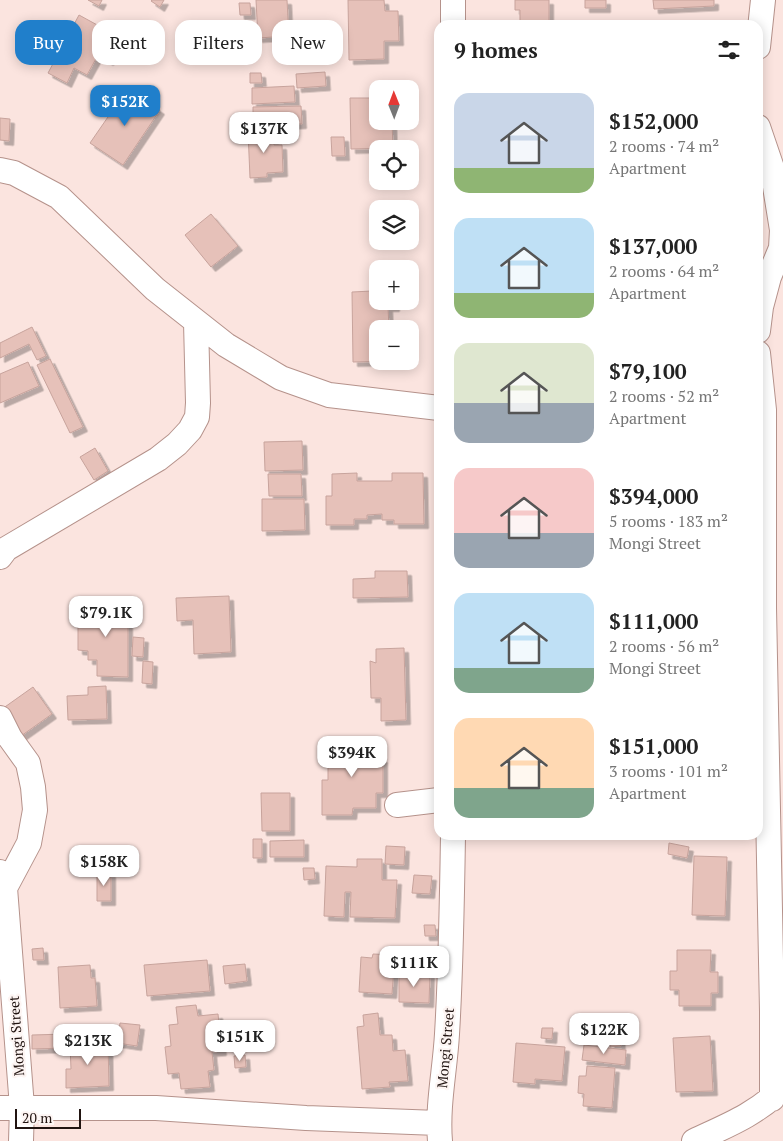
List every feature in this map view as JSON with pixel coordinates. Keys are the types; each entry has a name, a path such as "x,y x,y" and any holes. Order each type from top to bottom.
{"street":[{"path":"453,0 453,20"},
{"path":"761,20 763,0"},
{"path":"763,142 772,168 782,230 781,248 769,276 763,299"},
{"path":"0,170 14,173 59,197 155,289 226,345 281,378 329,394 434,407"},
{"path":"0,557 6,550 158,459 177,444 190,430 197,417 198,403 196,322"},
{"path":"694,1141 738,1122 777,1094 772,983 764,608 768,410 763,382"},
{"path":"0,718 10,738 28,763 35,810 29,843 2,880"},
{"path":"398,806 434,801"},
{"name":"Mongi Street","path":"439,1132 450,978 453,840"},
{"name":"Mongi Street","path":"2,880 11,1108 21,1141"},
{"path":"11,1108 156,1108 306,1118 439,1132"}],"building":[{"path":"88,0 102,0 99,6"},
{"path":"152,0 164,0 160,7"},
{"path":"256,0 287,0 288,20 272,20 272,37 262,38 262,20 257,20"},
{"path":"348,0 384,0 385,11 398,11 399,41 384,41 384,59 349,60"},
{"path":"515,0 549,0 549,20 520,20 520,10 515,10"},
{"path":"585,0 606,0 606,8 585,8"},
{"path":"653,0 714,0 714,6 654,9"},
{"path":"239,3 250,3 251,15 240,15"},
{"path":"79,15 92,22 92,65 87,75 74,68 67,83 48,73 52,65 82,65 82,20 76,20"},
{"path":"325,72 326,86 297,88 296,74"},
{"path":"250,73 261,73 262,83 250,83"},
{"path":"294,86 295,102 252,104 252,88"},
{"path":"128,88 160,110 123,165 90,143"},
{"path":"350,98 369,98 369,130 392,130 393,140 369,140 369,149 351,149"},
{"path":"301,106 302,124 253,126 253,107"},
{"path":"0,118 10,119 9,141 0,140"},
{"path":"274,130 274,145 282,145 283,172 267,173 267,177 250,178 248,131"},
{"path":"331,137 344,137 345,156 332,156"},
{"path":"211,214 238,246 211,267 185,235"},
{"path":"369,291 369,310 388,310 389,320 369,320 369,362 353,362 352,292"},
{"path":"32,327 46,356 37,360 29,344 0,358 0,343"},
{"path":"50,359 83,427 70,433 37,365"},
{"path":"28,362 39,386 0,403 0,374"},
{"path":"302,441 303,470 265,471 264,442"},
{"path":"95,448 108,471 94,480 80,457"},
{"path":"357,473 357,481 392,481 392,473 423,473 424,524 394,524 394,520 382,520 382,514 367,515 367,519 354,519 354,525 326,525 326,496 332,496 332,474"},
{"path":"268,474 301,474 302,496 269,496"},
{"path":"262,499 304,499 305,530 262,531"},
{"path":"375,571 407,571 408,597 353,598 353,579 375,578"},
{"path":"229,596 231,652 194,654 193,620 177,621 176,598"},
{"path":"101,603 128,604 128,677 97,676 97,660 88,660 88,651 78,650 78,611 101,611"},
{"path":"133,637 144,638 143,657 132,656"},
{"path":"404,648 406,720 381,721 381,698 371,698 370,661 376,663 376,649"},
{"path":"143,661 153,662 152,684 142,683"},
{"path":"106,686 107,719 68,720 67,696 88,695 88,687"},
{"path":"33,687 52,714 21,736 2,709"},
{"path":"328,742 375,742 375,757 383,758 383,793 376,793 376,808 353,808 352,815 322,815 322,780 328,780"},
{"path":"261,793 290,793 290,831 262,831"},
{"path":"253,839 262,839 262,858 253,858"},
{"path":"304,840 304,857 270,857 270,841"},
{"path":"669,843 689,847 687,858 668,854"},
{"path":"386,846 405,847 404,865 385,864"},
{"path":"694,856 727,857 725,916 692,915"},
{"path":"357,859 382,859 382,880 397,880 395,918 350,917 351,892 345,892 344,917 324,916 326,866 357,867"},
{"path":"303,868 314,868 315,879 304,880"},
{"path":"97,873 111,873 111,901 97,901"},
{"path":"414,875 432,876 430,894 412,893"},
{"path":"424,925 435,925 436,936 425,936"},
{"path":"43,948 44,960 33,960 32,949"},
{"path":"677,950 711,950 710,972 718,972 718,993 711,993 711,1006 679,1006 679,990 670,990 670,971 677,971"},
{"path":"373,954 395,955 392,994 359,992 361,957 372,958"},
{"path":"207,960 210,991 147,996 144,965"},
{"path":"245,964 247,981 225,984 223,966"},
{"path":"90,965 91,978 95,978 97,1006 60,1008 58,967"},
{"path":"399,974 430,974 429,1003 399,1002"},
{"path":"196,1005 198,1016 218,1014 222,1051 212,1052 214,1070 208,1071 210,1087 181,1089 179,1073 168,1074 165,1047 171,1046 169,1025 178,1024 176,1007"},
{"path":"378,1013 380,1035 392,1035 393,1051 405,1050 408,1081 389,1082 390,1087 362,1089 357,1027 364,1026 363,1015"},
{"path":"120,1023 140,1025 137,1046 117,1043"},
{"path":"542,1028 553,1028 552,1039 541,1038"},
{"path":"66,1034 66,1048 32,1049 32,1035"},
{"path":"609,1035 620,1035 621,1046 610,1047"},
{"path":"710,1036 713,1091 676,1092 673,1038"},
{"path":"108,1043 109,1086 66,1088 66,1069 71,1069 70,1045"},
{"path":"516,1043 565,1047 562,1081 535,1079 535,1084 513,1082"},
{"path":"584,1045 626,1050 625,1065 582,1060"},
{"path":"245,1055 246,1067 235,1068 234,1056"},
{"path":"587,1066 615,1068 612,1108 583,1106 584,1094 578,1093 579,1076 586,1076"}]}
